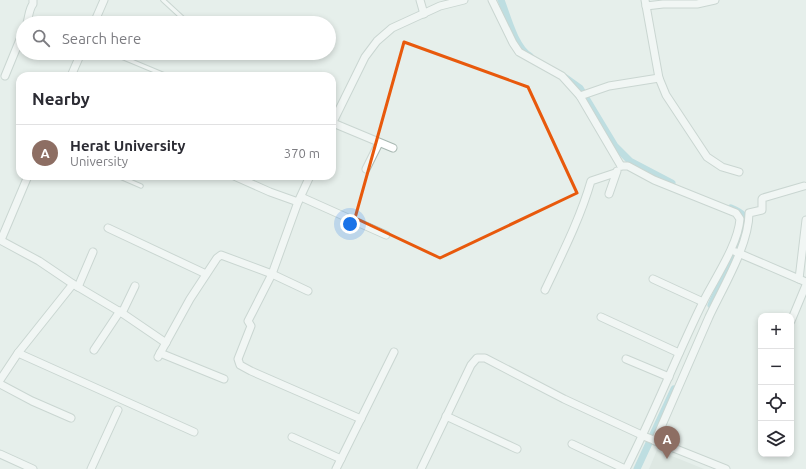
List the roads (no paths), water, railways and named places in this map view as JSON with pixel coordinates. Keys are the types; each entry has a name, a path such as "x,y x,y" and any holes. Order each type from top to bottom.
{"street":[{"path":"29,16 33,0"},
{"path":"97,16 104,0"},
{"path":"420,0 424,14"},
{"path":"336,116 365,57 377,40 392,28 440,6 464,0"},
{"path":"492,0 519,52 562,76 584,95 621,166"},
{"path":"715,0 697,4 645,3 659,78 666,95 707,157 722,167 738,172"},
{"path":"4,76 16,48"},
{"path":"73,72 78,60"},
{"path":"584,95 609,86 659,78"},
{"path":"336,126 393,148"},
{"path":"366,169 379,143"},
{"path":"609,194 615,173 621,166 628,166 654,180 736,213 740,219 740,228 734,251 710,317 655,441"},
{"path":"546,290 586,198 591,181 615,173"},
{"path":"26,180 0,240 39,261 75,285 121,312 166,343"},
{"path":"243,180 270,192 300,200 386,235"},
{"path":"308,180 272,274 248,322 251,326 238,359 240,365 251,371 361,419"},
{"path":"572,444 625,469 644,437 679,353 703,302 734,251 746,235 749,222 749,213 762,210 762,198 804,186"},
{"path":"799,279 806,220"},
{"path":"108,228 206,274"},
{"path":"734,251 799,279 806,284 794,314"},
{"path":"0,380 18,353 75,285 93,252"},
{"path":"224,379 159,355 190,299 217,258 221,255 272,274 308,291"},
{"path":"653,279 703,302"},
{"path":"94,350 121,312 135,286"},
{"path":"601,317 679,353"},
{"path":"336,469 394,352"},
{"path":"18,353 194,432"},
{"path":"421,469 471,365 477,358 485,358 564,399 644,437 726,469"},
{"path":"626,359 669,377"},
{"path":"0,384 32,401 71,418"},
{"path":"91,469 118,410"},
{"path":"446,416 517,449"},
{"path":"292,437 341,459"},
{"path":"0,454 33,469"}],"lane":[{"path":"164,0 181,16"},
{"path":"129,60 157,72"},
{"path":"127,180 141,186"}],"waterway":[{"path":"501,0 516,39 520,46 530,56"},
{"path":"566,78 580,88 615,146 630,161 672,183"},
{"path":"711,305 745,229 745,218 741,213 731,208"},
{"path":"637,469 674,389"}],"place":[{"name":"Herat University","path":"667,459"}]}
